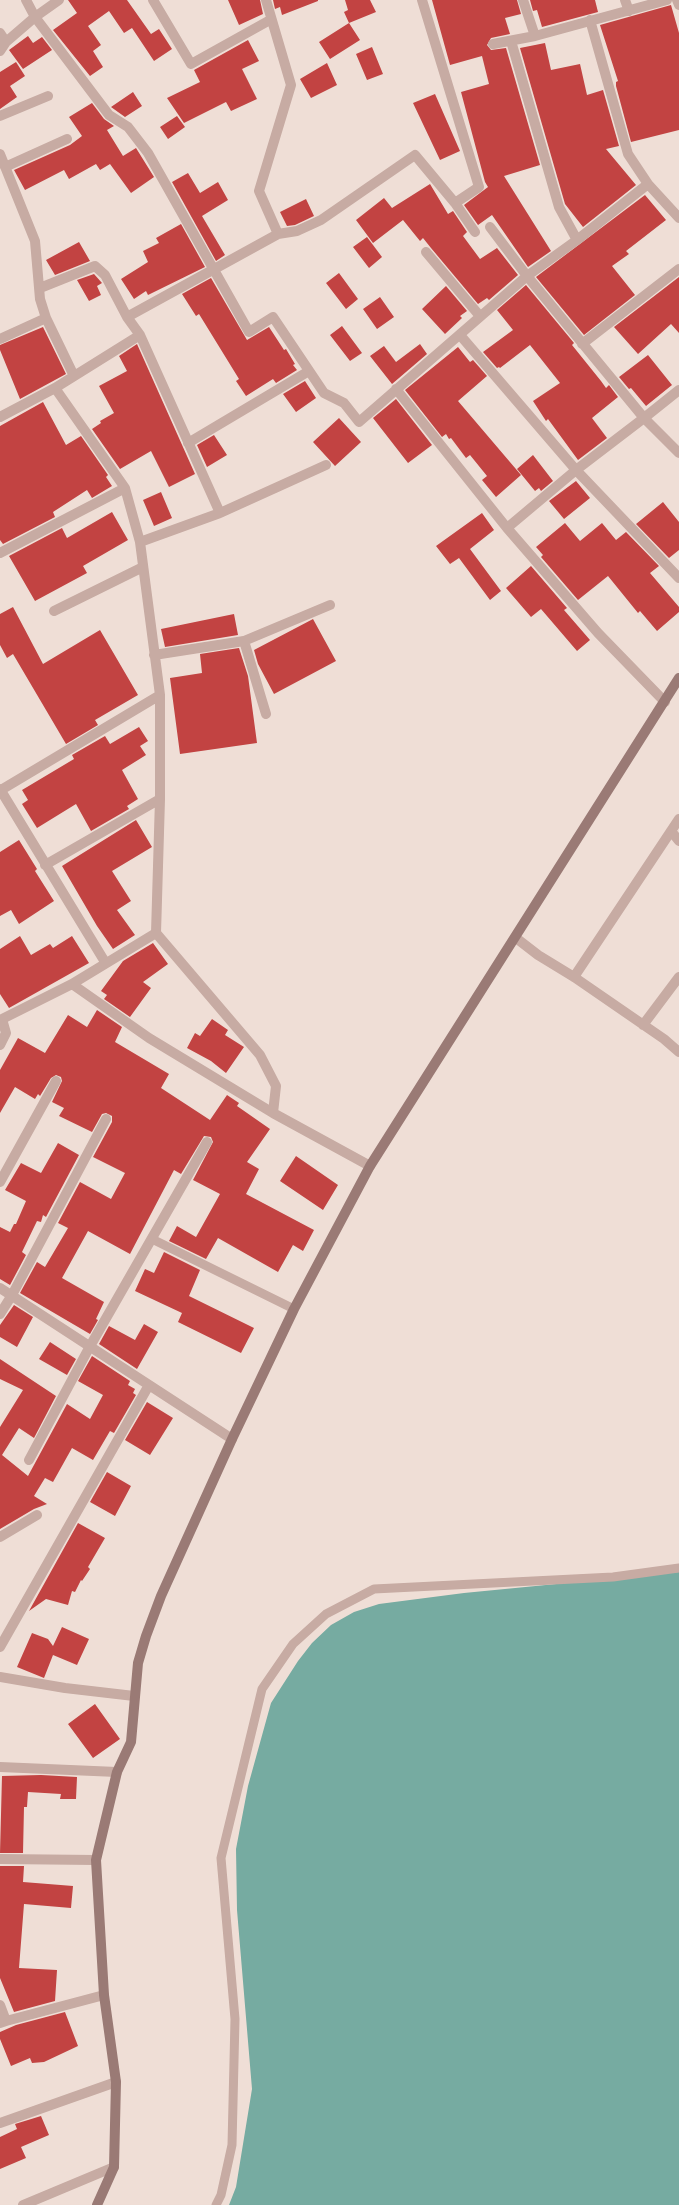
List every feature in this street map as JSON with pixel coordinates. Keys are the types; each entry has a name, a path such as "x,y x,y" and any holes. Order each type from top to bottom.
{"street":[{"path":"26,0 35,17 109,115 128,127 148,154 249,332 273,317 324,393 344,403 359,422 460,335 479,315 527,276 577,240 648,184"},
{"path":"0,33 3,46 35,17 59,0"},
{"path":"153,0 191,64 270,20"},
{"path":"266,0 270,20 291,85 259,191 278,234"},
{"path":"422,0 479,187 455,203"},
{"path":"523,0 535,36"},
{"path":"625,0 629,11"},
{"path":"492,44 535,36 667,0"},
{"path":"677,0 679,4"},
{"path":"590,20 628,154 648,184 679,218"},
{"path":"511,41 559,207 577,240"},
{"path":"0,116 48,96"},
{"path":"5,167 67,139"},
{"path":"0,154 35,241 40,299 46,318 74,376"},
{"path":"127,317 278,234 297,231 321,220 415,155 455,203 475,232"},
{"path":"490,227 527,276 582,344 644,418 679,453"},
{"path":"426,252 479,315"},
{"path":"40,288 95,266 105,275 127,317 140,335 220,513"},
{"path":"582,344 679,269"},
{"path":"0,339 46,318"},
{"path":"0,417 55,388 140,335"},
{"path":"460,335 576,470 679,578"},
{"path":"188,443 309,371"},
{"path":"55,388 125,488 140,542 160,695 160,799 156,933 260,1055 276,1086 273,1112"},
{"path":"396,389 507,528 598,633 665,702"},
{"path":"507,528 576,470 679,390"},
{"path":"140,542 220,513 326,465"},
{"path":"0,553 125,488"},
{"path":"54,611 143,567"},
{"path":"154,655 244,641 330,605"},
{"path":"244,641 266,714"},
{"path":"97,2205 114,2167 116,2082 104,1995 96,1860 117,1772 131,1742 134,1726 134,1696 138,1663 161,1596 232,1439 294,1308 370,1166 516,938 679,678"},
{"path":"105,962 0,790 160,695"},
{"path":"45,864 160,799"},
{"path":"574,977 679,819"},
{"path":"671,831 679,841"},
{"path":"0,1045 6,1033 1,1017 72,984 105,962 156,933"},
{"path":"516,938 538,955 574,977 643,1025 679,1052"},
{"path":"643,1025 679,977"},
{"path":"72,984 149,1038 273,1112 370,1166"},
{"path":"0,1182 56,1081"},
{"path":"0,1314 12,1296 106,1119"},
{"path":"29,1460 89,1348 207,1142"},
{"path":"0,1288 89,1348 232,1439"},
{"path":"0,1647 148,1385"},
{"path":"0,1537 37,1515"},
{"path":"0,1677 65,1688 134,1696"},
{"path":"0,1767 117,1772"},
{"path":"0,1859 96,1860"},
{"path":"0,2006 3,2022 104,1995"},
{"path":"0,2123 116,2082"},
{"path":"23,2205 114,2167"}],"lane":[{"path":"152,1239 294,1308"},
{"path":"216,2205 221,2195 232,2145 235,2027 221,1858 262,1689 293,1644 326,1614 374,1590 613,1577 679,1568"}],"water":[{"path":"679,1572 679,2205 229,2205 236,2187 252,2089 237,1910 236,1849 248,1786 271,1703 298,1661 312,1643 331,1625 354,1612 379,1604 464,1593"}],"building":[{"path":"68,0 127,0 151,34 159,29 172,49 154,61 132,28 124,33 109,11 88,26 101,45 93,51 103,67 90,76 53,30 77,13"},
{"path":"228,0 260,0 263,14 239,25"},
{"path":"273,0 318,1 282,15 280,7 275,9"},
{"path":"345,0 370,0 376,12 349,23 344,12 348,10"},
{"path":"432,0 517,0 521,14 505,18 510,34 491,38 487,45 491,50 506,48 540,165 504,176 551,251 528,267 492,215 478,225 464,205 488,187 485,182 461,92 489,84 482,56 450,65"},
{"path":"530,0 595,0 598,12 542,27 537,10 533,11"},
{"path":"671,5 679,33 679,130 631,142 616,86 616,82 618,81 600,25"},
{"path":"349,23 360,40 330,59 319,42"},
{"path":"28,36 33,43 42,37 52,50 23,69 9,50"},
{"path":"248,40 259,61 242,69 257,99 231,111 226,102 184,123 167,98 200,82 194,70"},
{"path":"545,43 551,70 580,64 587,95 603,90 619,146 606,149 636,185 583,227 565,204 520,48"},
{"path":"372,47 383,74 367,80 356,54"},
{"path":"16,62 25,76 10,86 17,97 0,109 0,72"},
{"path":"327,63 337,85 311,98 300,79"},
{"path":"133,92 142,106 125,117 111,107"},
{"path":"435,94 460,151 440,160 413,103"},
{"path":"92,103 104,119 114,126 107,130 123,156 136,148 154,177 131,193 110,164 100,170 96,164 69,179 64,170 25,190 14,170 70,145 82,136 69,117"},
{"path":"177,116 185,127 168,139 160,127"},
{"path":"188,173 200,193 218,182 228,200 202,216 225,255 216,261 172,182"},
{"path":"430,184 448,214 453,211 467,232 463,236 480,259 497,248 518,275 489,300 487,298 478,304 423,238 420,241 403,220 373,243 356,220 384,198 392,208"},
{"path":"645,195 666,220 626,251 629,254 612,266 635,295 584,335 536,277"},
{"path":"306,199 314,216 295,225 287,226 280,212"},
{"path":"181,224 205,267 148,295 146,291 134,299 121,279 148,262 143,251 159,243 156,238"},
{"path":"367,237 382,257 369,268 353,247"},
{"path":"79,242 90,261 55,275 46,260"},
{"path":"339,273 358,299 346,309 326,283"},
{"path":"94,274 102,283 97,286 101,295 89,301 77,280"},
{"path":"679,277 679,333 671,324 638,354 614,327"},
{"path":"211,278 247,340 269,327 284,350 286,349 295,364 293,365 297,370 276,383 273,379 246,396 236,381 239,379 199,314 196,316 182,294"},
{"path":"526,285 574,343 572,345 606,388 609,385 618,397 592,418 607,438 578,460 548,419 546,421 533,401 560,383 530,345 500,368 497,368 483,352 513,330 497,310"},
{"path":"446,286 467,311 460,316 462,318 445,334 422,309"},
{"path":"380,297 394,317 377,329 363,309"},
{"path":"342,326 362,353 350,361 330,335"},
{"path":"43,327 66,374 20,399 0,350 0,345"},
{"path":"137,344 195,474 169,487 151,451 120,469 92,429 101,423 100,421 114,413 99,386 127,371 119,356"},
{"path":"420,344 427,354 392,384 370,356 384,346 396,362"},
{"path":"458,347 470,362 473,360 487,376 458,401 521,475 496,497 482,480 487,476 470,455 466,458 451,438 449,439 446,434 442,437 405,390"},
{"path":"648,355 672,385 646,406 631,388 629,389 619,377"},
{"path":"305,381 316,398 296,412 283,394"},
{"path":"396,399 432,445 408,463 373,418"},
{"path":"43,402 66,445 81,436 108,475 106,477 112,486 92,498 87,490 53,512 55,517 3,544 0,540 0,426"},
{"path":"339,418 361,442 335,466 313,442"},
{"path":"214,435 227,455 207,467 197,445"},
{"path":"533,455 553,481 541,491 539,488 535,491 517,469"},
{"path":"576,481 590,498 564,519 549,501"},
{"path":"161,492 172,518 154,526 143,500"},
{"path":"663,502 679,522 679,550 669,558 636,524"},
{"path":"112,512 128,540 83,566 87,573 35,601 9,556 62,528 67,538"},
{"path":"482,513 494,530 470,549 501,591 490,600 459,558 450,564 436,546"},
{"path":"565,523 580,541 602,523 616,540 626,532 659,566 650,573 679,607 679,612 657,631 640,611 638,613 608,576 578,600 541,557 543,555 536,547"},
{"path":"531,566 567,608 564,610 590,640 577,651 541,609 531,617 506,588"},
{"path":"13,607 43,664 100,630 138,695 95,720 98,725 66,744 13,654 7,658 0,645 0,614"},
{"path":"234,614 238,635 165,647 161,629"},
{"path":"313,619 336,661 274,694 258,664 254,650"},
{"path":"239,648 248,676 257,743 180,754 170,678 202,673 200,654"},
{"path":"139,727 148,741 140,746 146,755 122,770 138,799 127,806 129,809 91,831 76,804 37,828 22,804 28,800 22,790 74,759 72,755 105,736 110,744"},
{"path":"136,820 152,847 112,871 131,901 117,910 135,935 113,949 97,926 62,866"},
{"path":"19,840 37,869 35,871 54,901 19,924 11,910 0,916 0,852"},
{"path":"20,936 31,955 50,944 53,948 72,936 89,963 9,1008 0,994 0,949"},
{"path":"153,943 168,964 143,982 151,988 130,1017 104,999 107,995 101,991 123,961"},
{"path":"97,1010 122,1027 115,1042 169,1074 161,1088 210,1120 227,1095 239,1103 237,1106 270,1129 247,1162 259,1169 246,1194 314,1230 303,1251 293,1245 278,1272 218,1238 206,1259 169,1241 177,1226 196,1237 220,1194 193,1180 213,1142 211,1137 204,1136 181,1174 174,1170 130,1254 88,1231 62,1278 104,1302 96,1319 98,1320 90,1334 20,1293 37,1262 45,1267 68,1228 58,1223 80,1182 111,1199 125,1173 93,1157 112,1122 112,1116 106,1113 102,1114 92,1132 59,1116 64,1108 52,1102 62,1081 61,1077 56,1075 51,1078 40,1096 38,1094 35,1099 15,1087 0,1113 0,1070 18,1038 45,1053 68,1015 87,1027"},
{"path":"212,1019 228,1030 225,1035 244,1047 226,1073 211,1061 187,1048 195,1033 200,1036"},
{"path":"58,1143 79,1155 46,1217 43,1215 41,1222 37,1221 22,1252 26,1255 10,1285 0,1279 0,1227 10,1232 14,1224 16,1224 26,1201 5,1190 21,1163 41,1173"},
{"path":"296,1156 338,1185 323,1210 280,1181"},
{"path":"164,1252 200,1270 189,1296 254,1328 241,1353 178,1322 182,1313 135,1291 145,1269 154,1273"},
{"path":"14,1305 33,1317 17,1347 0,1337 0,1325"},
{"path":"144,1324 158,1332 137,1369 99,1344 109,1326 135,1340"},
{"path":"50,1342 76,1359 67,1375 39,1359"},
{"path":"92,1356 130,1381 128,1385 135,1389 133,1393 136,1395 114,1433 110,1431 93,1460 72,1448 53,1482 45,1478 34,1496 47,1504 34,1509 0,1529 0,1427 23,1390 0,1379 0,1359 56,1396 34,1438 19,1428 2,1455 28,1476 67,1404 90,1419 103,1395 78,1381"},
{"path":"147,1402 173,1418 150,1455 125,1440"},
{"path":"107,1472 131,1486 115,1516 90,1502"},
{"path":"78,1523 105,1538 88,1567 90,1569 82,1581 81,1580 75,1592 72,1591 68,1605 46,1599 29,1611"},
{"path":"62,1627 89,1639 77,1665 53,1655 44,1678 17,1667 32,1633 48,1639 53,1646"},
{"path":"95,1704 120,1739 93,1758 68,1724"},
{"path":"41,1775 77,1777 76,1799 60,1799 61,1794 28,1792 27,1807 24,1807 23,1853 0,1853 2,1776"},
{"path":"0,1866 24,1866 23,1882 73,1886 71,1908 24,1904 19,1968 57,1970 55,2001 14,2012 0,1978"},
{"path":"65,2012 78,2046 44,2062 32,2063 30,2058 11,2066 0,2039 0,2032 16,2025"},
{"path":"41,2116 49,2135 21,2147 26,2158 0,2169 0,2137 17,2129 15,2124"}]}
